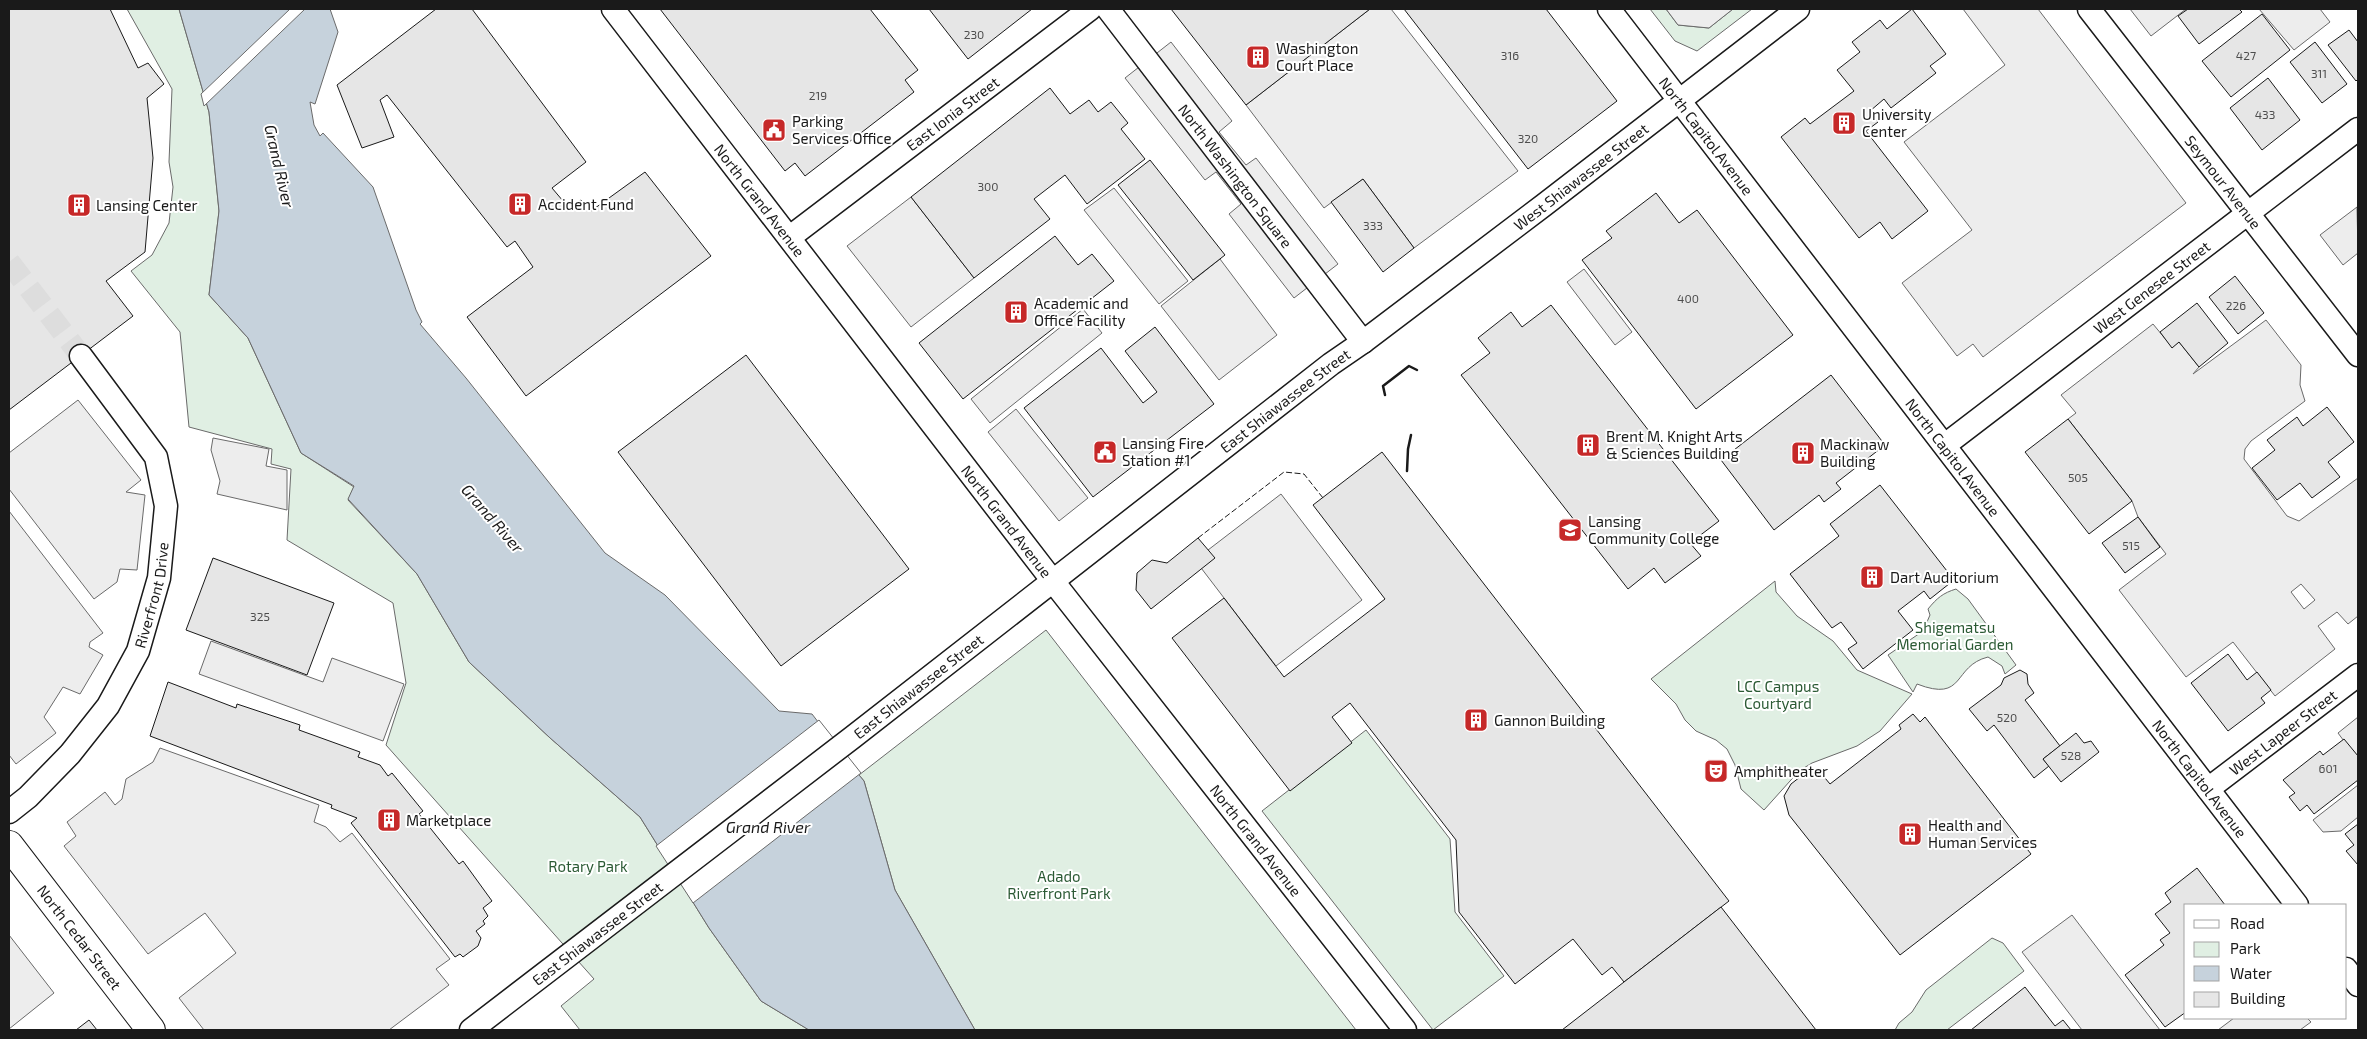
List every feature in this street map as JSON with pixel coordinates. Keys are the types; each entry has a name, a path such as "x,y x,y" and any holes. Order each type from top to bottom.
{"main road":[{"name":"North Cedar Street","path":"9,844 151,1030"}],"street":[{"name":"North Grand Avenue","path":"614,9 1052,580 1405,1030"},
{"name":"East Ionia Street","path":"790,237 1090,9"},
{"name":"North Washington Square","path":"1108,9 1363,342"},
{"name":"North Capitol Avenue","path":"1609,9 1945,445 1961,470 2296,904"},
{"name":"West Shiawassee Street","path":"1363,342 1798,9"},
{"name":"Seymour Avenue","path":"2089,9 2358,355"},
{"name":"West Genesee Street","path":"1945,445 2358,129"},
{"name":"East Shiawassee Street","path":"471,1030 852,737 1331,364 1363,342"},
{"name":"Riverfront Drive","path":"9,812 28,797 70,754 108,706 138,651 159,578 166,506 156,457 81,356"},
{"name":"West Lapeer Street","path":"2208,789 2358,675"},
{"path":"2347,970 2358,985"}],"green space":[{"name":"Rotary Park","path":"127,9 179,9 209,112 219,211 209,295 248,338 301,453 354,487 348,500 417,574 469,662 549,737 640,817 709,928 761,1001 809,1030 580,1030 561,1006 594,979 386,745 406,683 393,603 287,540 291,469 271,464 272,449 189,427 180,332 131,271 152,255 169,223 173,187 169,162 172,89"},
{"path":"1650,9 1666,9 1678,25 1709,28 1733,9 1752,9 1697,51 1675,41"},
{"name":"LCC Campus Courtyard","path":"1775,581 1776,592 1797,616 1833,641 1857,670 1912,694 1880,731 1857,746 1812,763 1799,771 1764,810 1741,789 1735,765 1727,749 1716,740 1696,731 1685,720 1676,704 1651,679"},
{"name":"Shigematsu Memorial Garden","path":"1956,589 1968,599 2016,665 2005,674 2002,666 1988,657 1969,668 1952,686 1944,689 1933,689 1917,684 1913,692 1888,655 1923,631 1930,615 1928,609 1940,596"},
{"name":"Adado Riverfront Park","path":"1046,630 1356,1030 975,1030 895,890 864,781 859,775"},
{"path":"1366,730 1450,839 1455,912 1504,976 1433,1030 1262,811"},
{"path":"1992,938 2003,943 2024,971 1947,1030 1895,1030 1899,1023 1912,1012 1926,990"}],"shaded area":[{"path":"1370,9 1391,9 1518,171 1414,248 1363,179 1324,208 1246,105"},
{"path":"1666,9 1733,9 1709,28 1678,25"},
{"path":"1963,9 2038,9 2186,203 1983,357 1973,344 1957,356 1902,283 1972,230 1904,142 2005,65"},
{"path":"2130,9 2186,9 2151,36"},
{"path":"2259,9 2320,9 2330,22 2294,50"},
{"path":"1171,42 1232,121 1219,132 1246,165 1256,158 1338,264 1294,298 1229,214 1241,204 1216,172 1205,180 1125,78"},
{"path":"1114,188 1188,281 1159,304 1084,210"},
{"path":"911,197 974,278 911,327 847,246"},
{"path":"2357,207 2358,253 2343,265 2320,235"},
{"path":"1220,259 1277,335 1219,380 1161,306"},
{"path":"1584,269 1632,332 1615,345 1567,282"},
{"path":"1083,309 1102,333 990,423 971,399"},
{"path":"2266,320 2301,365 2300,385 2305,401 2251,441 2245,449 2244,459 2287,516 2299,521 2358,478 2358,616 2348,624 2337,612 2318,626 2335,649 2275,696 2233,642 2186,677 2119,590 2166,554 2138,517 2132,501 2068,419 2076,413 2061,395 2153,324 2172,347 2179,342 2199,367 2193,374","holes":["2301,584 2315,600 2304,609 2291,592"]},
{"path":"78,400 141,480 126,492 145,495 137,570 120,569 117,582 94,599 9,489 9,453"},
{"path":"1016,409 1088,498 1059,521 988,432"},
{"path":"213,438 269,449 266,466 287,470 287,510 217,494 220,481 211,450"},
{"path":"1281,494 1362,600 1276,666 1195,560"},
{"path":"9,511 103,633 90,642 89,647 103,655 80,694 63,687 44,717 56,733 16,764 9,755"},
{"path":"211,641 323,682 332,658 404,684 383,741 199,674"},
{"path":"2358,717 2358,760 2338,733"},
{"path":"160,748 319,805 314,822 326,827 340,842 352,833 450,959 436,969 449,985 389,1030 204,1030 179,998 236,953 205,913 148,954 64,846 76,836 67,822 105,792 115,805 122,799 126,779 153,762"},
{"path":"2358,785 2358,817 2341,831 2323,832 2313,820"},
{"path":"2072,915 2160,1030 2082,1030 2022,952"},
{"path":"9,935 54,993 9,1029"},
{"path":"2233,1019 2308,1019 2311,1022 2300,1030 2218,1030"}],"water":[{"name":"Grand River","path":"179,9 330,9 338,32 315,104 310,102 314,125 320,136 323,133 373,187 416,310 422,322 420,324 466,378 605,553 665,595 779,711 812,714 864,781 895,890 975,1030 809,1030 761,1001 709,928 640,817 549,737 469,662 417,574 348,499 354,486 301,453 248,338 209,295 219,211 209,112"}],"pier":[{"path":"290,9 305,9 204,106 201,94"},
{"path":"819,720 861,773 693,903 656,846"}],"building":[{"name":"Lansing Center","path":"9,9 110,9 138,68 148,63 164,84 147,98 153,158 145,252 106,281 133,316 9,410"},
{"name":"Accident Fund","path":"436,9 472,9 586,162 552,188 569,208 581,200 591,211 645,172 711,256 526,396 467,317 533,267 515,241 507,247 387,95 380,100 394,137 362,148 337,85"},
{"path":"660,9 870,9 918,70 905,80 914,92 805,176 795,163 785,171"},
{"path":"929,9 1032,9 968,59"},
{"name":"Washington Court Place","path":"1171,9 1370,9 1246,105"},
{"path":"1404,9 1546,9 1617,101 1528,169"},
{"name":"University Center","path":"1912,9 1946,54 1930,66 1936,73 1891,108 1884,99 1870,111 1878,122 1866,131 1928,211 1892,239 1880,222 1859,238 1781,137 1805,118 1810,124 1854,91 1837,70 1860,52 1852,42 1880,20 1887,29"},
{"path":"2188,9 2239,9 2242,12 2199,44 2178,16"},
{"path":"2262,14 2290,50 2231,97 2202,61"},
{"path":"2349,30 2358,42 2358,79 2356,81 2328,45"},
{"path":"2315,42 2347,84 2322,103 2290,62"},
{"path":"2268,78 2300,120 2262,150 2230,108"},
{"path":"1050,88 1070,114 1089,100 1098,112 1111,102 1128,123 1121,129 1145,159 1087,204 1065,175 1034,199 1050,219 974,278 911,197"},
{"path":"1150,160 1225,255 1193,280 1118,185"},
{"path":"1363,179 1414,248 1383,272 1331,202"},
{"path":"1656,193 1679,223 1697,210 1793,335 1696,409 1582,260 1612,238 1606,231"},
{"name":"Academic and Office Facility","path":"1055,236 1078,265 1092,254 1114,281 963,399 919,343"},
{"path":"2235,276 2264,313 2238,334 2209,297"},
{"path":"2197,303 2228,343 2199,367 2179,342 2172,348 2160,332"},
{"name":"Brent M. Knight Arts & Sciences Building","path":"1551,305 1719,521 1690,543 1701,556 1665,583 1654,568 1628,589 1461,375 1490,353 1478,338 1511,312 1522,327"},
{"name":"Lansing Fire Station #1","path":"1155,327 1214,404 1093,497 1024,408 1101,348 1143,403 1157,392 1125,351"},
{"path":"746,355 909,569 781,666 618,452"},
{"name":"Mackinaw Building","path":"1831,375 1885,445 1836,483 1841,489 1824,502 1819,495 1774,530 1721,460"},
{"path":"2327,407 2354,442 2328,462 2340,477 2312,498 2300,483 2277,500 2252,468 2275,450 2267,440 2297,417 2303,426"},
{"path":"2068,419 2132,501 2089,534 2025,452"},
{"name":"Gannon Building","path":"1382,452 1729,901 1624,982 1612,967 1602,975 1573,939 1515,984 1459,912 1456,840 1350,703 1332,717 1352,743 1290,791 1172,638 1224,598 1284,677 1385,599 1313,505"},
{"name":"Dart Auditorium","path":"1880,485 1954,580 1930,599 1924,591 1898,611 1913,630 1863,669 1848,649 1857,643 1841,622 1832,628 1790,574 1839,536 1830,524"},
{"path":"2138,517 2160,547 2125,573 2102,543"},
{"path":"1198,538 1215,558 1151,609 1136,590 1137,573 1152,560 1167,563"},
{"path":"213,558 334,603 307,675 186,630"},
{"path":"2228,654 2247,680 2257,672 2271,690 2261,698 2265,703 2228,731 2191,683"},
{"path":"2020,670 2027,674 2028,684 2034,693 2025,700 2060,746 2043,759 2049,766 2034,778 1994,725 1987,731 1969,709 2001,685 2004,678"},
{"name":"Marketplace","path":"168,682 236,708 237,704 300,725 299,730 360,752 358,757 380,765 388,776 392,773 423,811 419,814 459,864 463,861 492,901 483,908 488,916 483,921 485,924 476,931 481,938 478,946 463,957 460,954 455,957 351,823 357,818 331,808 332,805 150,736"},
{"name":"Health and Human Services","path":"1913,714 1920,722 1925,717 2031,854 1900,955 1789,815 1784,796 1791,784 1800,777 1813,774 1825,778 1830,784 1901,729 1899,725"},
{"path":"2076,733 2084,743 2091,741 2099,752 2061,782 2043,759"},
{"path":"2344,739 2358,756 2358,780 2314,814 2307,805 2300,811 2289,797 2295,793 2283,780 2320,751 2323,755"},
{"path":"2358,824 2358,865 2346,851 2354,845 2345,834"},
{"path":"2197,868 2224,904 2184,904 2184,1013 2165,1027 2125,975 2164,945 2160,940 2170,933 2155,914 2171,902 2165,893"},
{"path":"1721,907 1816,1030 1562,1030 1624,982"},
{"path":"2025,987 2055,1026 2063,1020 2071,1030 1971,1030"},
{"path":"89,1020 97,1030 76,1030"}],"tunnel":[{"path":"9,262 81,356"}],"fence":[{"path":"1198,538 1284,472 1304,474 1323,498"}],"wall":[{"path":"1385,395 1383,386 1409,366 1417,370"},
{"path":"1407,471 1411,435"}],"place":[{"name":"Washington Court Place","path":"1258,57"},
{"name":"University Center","path":"1844,123"},
{"name":"Parking Services Office","path":"774,130"},
{"name":"Accident Fund","path":"520,204"},
{"name":"Lansing Center","path":"79,205"},
{"name":"Academic and Office Facility","path":"1016,312"},
{"name":"Brent M. Knight Arts & Sciences Building","path":"1588,445"},
{"name":"Lansing Fire Station #1","path":"1105,452"},
{"name":"Mackinaw Building","path":"1803,453"},
{"name":"Lansing Community College","path":"1570,530"},
{"name":"Dart Auditorium","path":"1872,577"},
{"name":"Gannon Building","path":"1476,720"},
{"name":"Amphitheater","path":"1716,771"},
{"name":"Marketplace","path":"389,820"},
{"name":"Health and Human Services","path":"1910,834"}]}
